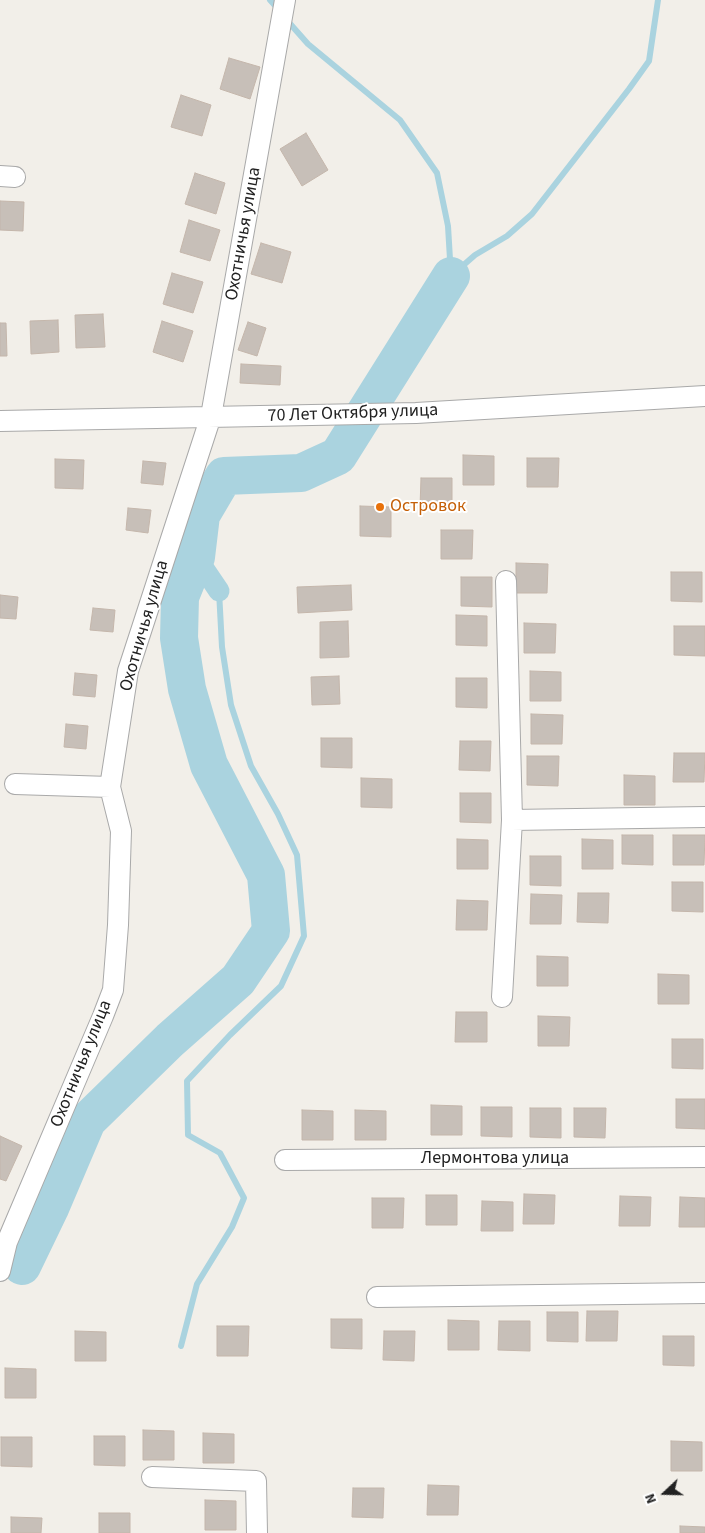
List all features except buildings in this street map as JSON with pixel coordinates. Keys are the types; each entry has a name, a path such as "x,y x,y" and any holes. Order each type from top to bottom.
{"street":[{"name":"Охотничья улица","path":"0,1271 4,1243 104,1016 112,990 118,925 121,831 110,787 128,671 212,416 285,0"},
{"name":"70 Лет Октября улица","path":"0,421 416,413 705,396"},
{"path":"502,998 512,820 506,581"},
{"path":"15,784 110,787"},
{"path":"512,820 705,816"},
{"name":"Лермонтова улица","path":"285,1160 705,1157"},
{"path":"377,1297 705,1293"},
{"path":"152,1477 256,1481 257,1533"}],"waterway":[{"path":"270,0 279,10"},
{"path":"451,276 475,255 507,236 532,214 629,89 649,61 658,0"},
{"path":"285,18 308,44 400,120 437,173 448,226 451,276"},
{"path":"22,1266 50,1208 87,1121 170,1040 238,980 271,931 266,875 209,765 187,689 179,638 180,597 196,557 201,515 224,476 301,473 338,456 451,276"},
{"path":"196,557 219,591"},
{"path":"181,1346 197,1284 232,1227 244,1198 220,1153 188,1135 187,1081 230,1035 281,986 304,936 297,855 278,814 251,766 231,705 222,647 219,591"}],"place":[{"name":"Островок","path":"380,507"}]}
